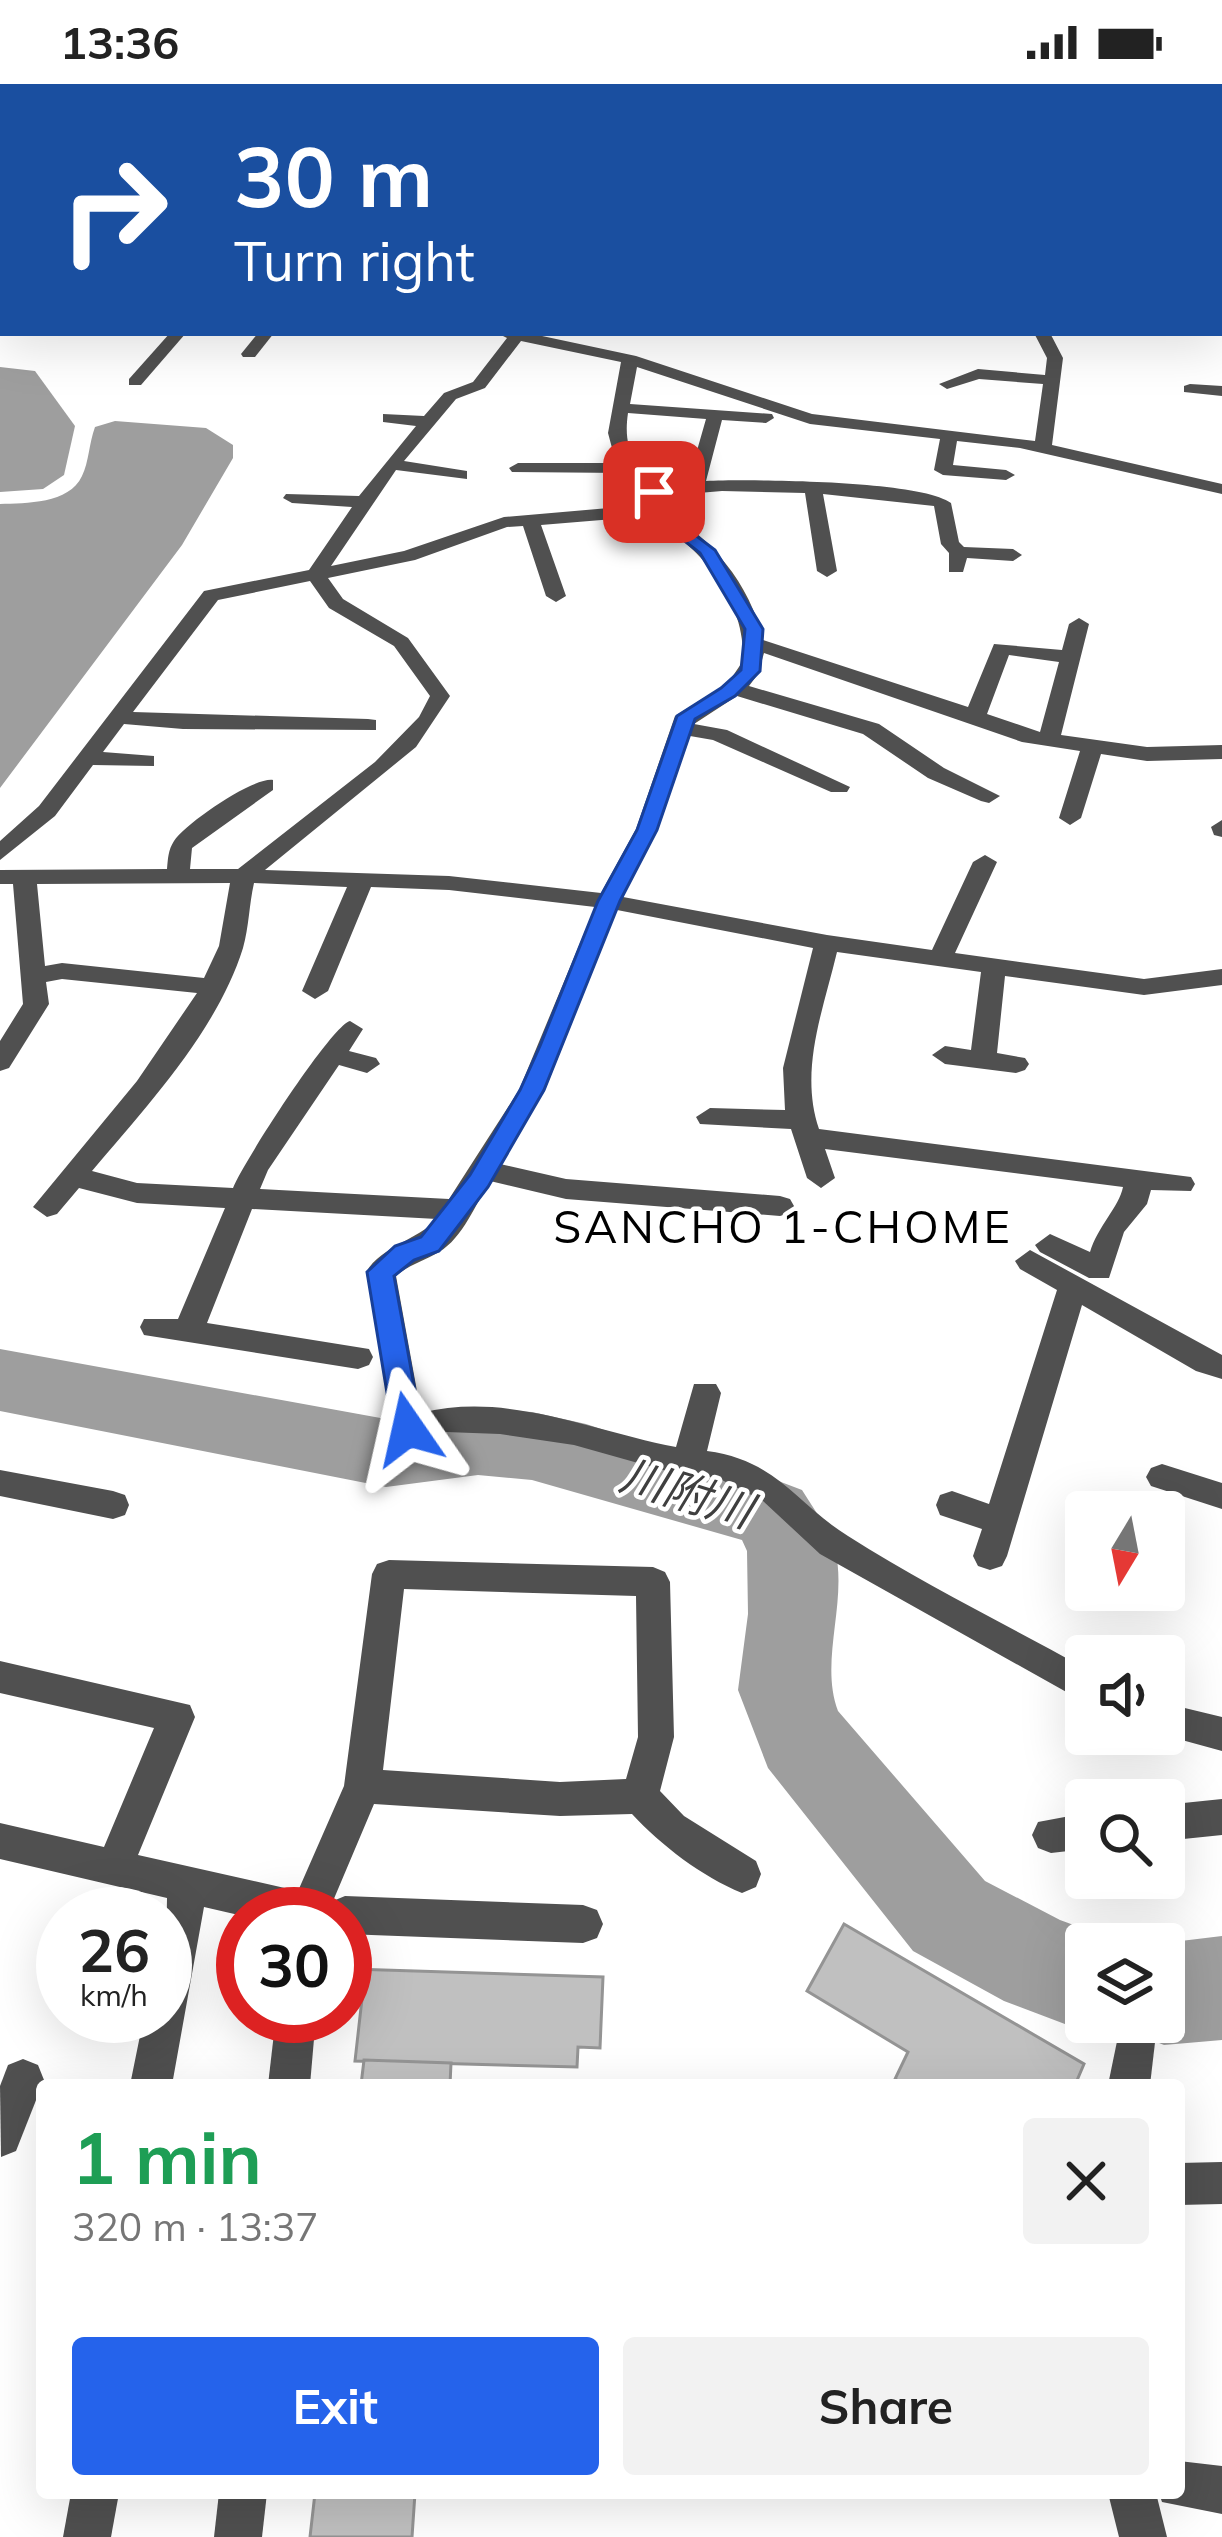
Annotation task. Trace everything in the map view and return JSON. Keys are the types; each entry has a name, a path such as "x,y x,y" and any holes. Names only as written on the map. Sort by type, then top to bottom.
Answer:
{"street":[{"path":"161,384 128,382 175,336"},
{"path":"249,354 264,336"},
{"path":"317,572 364,502 450,396 479,385 510,336"},
{"path":"1043,447 1054,353 1044,336"},
{"path":"554,337 620,348 810,419"},
{"path":"620,348 622,408 614,435 624,468 706,550 754,629 750,671 733,688 686,716 647,830 609,901 532,1090 485,1170 430,1244 405,1253 380,1272 408,1429 446,1419 500,1421 574,1432 688,1462 723,1466 775,1491 832,1544 1065,1675"},
{"path":"946,385 978,374 1050,380"},
{"path":"1190,389 1222,391"},
{"path":"622,408 810,419 1043,447 1222,489"},
{"path":"696,485 715,415"},
{"path":"389,418 430,422"},
{"path":"949,436 943,470 1006,475"},
{"path":"395,465 461,475"},
{"path":"518,469 624,468"},
{"path":"0,853 47,811 211,595 409,556 504,522 653,501 696,485 876,488 942,503 957,560 1013,555"},
{"path":"813,489 827,571"},
{"path":"292,498 364,502"},
{"path":"530,520 546,588"},
{"path":"47,1207 147,1084 212,987 240,919 244,876 414,736 440,696 394,635 327,598 317,572"},
{"path":"1049,740 1079,624"},
{"path":"755,644 1049,740 1163,754 1222,752"},
{"path":"975,718 1000,648 1071,658"},
{"path":"733,688 871,729 936,773 989,796"},
{"path":"119,717 183,723 368,725"},
{"path":"682,728 719,735 839,787"},
{"path":"1070,818 1092,746"},
{"path":"88,758 146,761"},
{"path":"178,876 181,847 190,836 265,785"},
{"path":"940,958 985,862"},
{"path":"0,1062 36,1004 12,876 244,876 449,883 609,901 827,943 1144,987 1222,977"},
{"path":"315,991 362,880"},
{"path":"821,1178 796,1101 796,1068 827,943"},
{"path":"983,1060 994,966"},
{"path":"34,976 62,971 212,987"},
{"path":"188,1332 255,1168 350,1029"},
{"path":"332,1055 367,1064"},
{"path":"945,1055 1016,1064"},
{"path":"710,1117 1181,1184"},
{"path":"485,1170 566,1189 780,1206"},
{"path":"72,1176 137,1193 458,1210"},
{"path":"1138,1178 1137,1197 1111,1229 1099,1270 1040,1253 1072,1286 1207,1363 1222,1367"},
{"path":"990,1556 1072,1286"},
{"path":"155,1327 318,1366 358,1357"},
{"path":"688,1462 704,1393"},
{"path":"1162,1477 1222,1496"},
{"path":"0,1483 89,1508"},
{"path":"952,1505 1001,1522"},
{"path":"328,1887 362,1786 389,1574 653,1582 656,1737 640,1796"},
{"path":"0,1677 177,1717 114,1868"},
{"path":"1185,1724 1222,1734"},
{"path":"362,1786 560,1799 640,1796 671,1829 742,1874"},
{"path":"1185,1821 1222,1817"},
{"path":"0,1840 216,1890"},
{"path":"372,1916 583,1924"},
{"path":"152,2079 159,2043"},
{"path":"290,2079 293,2043"},
{"path":"1130,2079 1135,2043"},
{"path":"1,2136 22,2080"},
{"path":"1185,2184 1222,2183"},
{"path":"1185,2487 1222,2490"},
{"path":"87,2537 94,2499"},
{"path":"238,2537 242,2499"},
{"path":"1134,2499 1143,2537"}],"shaded area":[{"path":"0,367 35,371 75,426 64,475 43,489 0,492"},
{"path":"115,421 206,428 233,445 233,458 182,545 0,788 0,504 46,500 67,492 82,476 95,427"}],"building":[{"path":"844,1924 1084,2064 1078,2079 895,2079 908,2052 807,1991"},
{"path":"372,1970 603,1977 600,2048 578,2047 577,2067 355,2061 357,2043 372,2043"},
{"path":"364,2060 451,2063 450,2079 362,2079"},
{"path":"314,2499 415,2499 412,2537 310,2537"}],"waterway":[{"name":"川附川","path":"0,1380 386,1453 478,1442 532,1446 586,1458 668,1486 728,1497 772,1515 791,1549 793,1614 784,1690 801,1737 949,1916 1065,1973"},
{"name":"川附川","path":"1185,1991 1222,1988"}],"district":[{"name":"SANCHO 1-CHOME","path":"783,1226"}],"route":[{"path":"408,1429 380,1272 405,1253 430,1244 479,1181 552,1046 609,901 647,830 686,716 728,692 750,671 755,652 754,629 706,550 687,531 653,510 654,492"}]}
